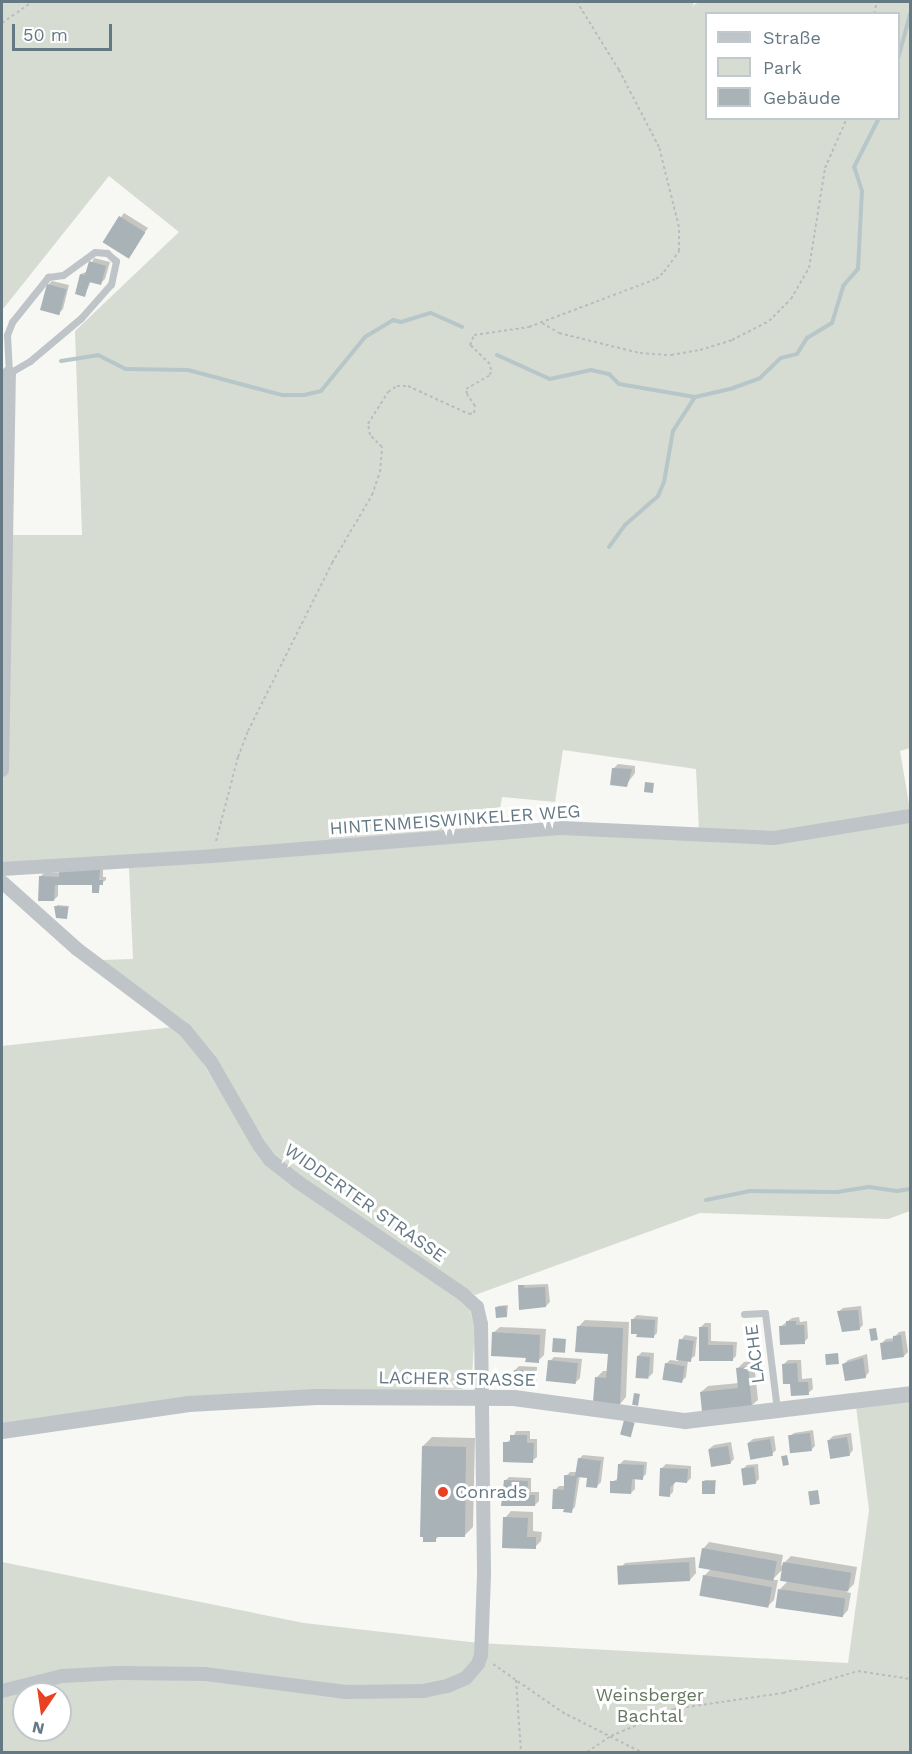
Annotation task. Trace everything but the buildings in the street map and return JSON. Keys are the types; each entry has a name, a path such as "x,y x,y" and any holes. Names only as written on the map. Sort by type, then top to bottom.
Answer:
{"street":[{"path":"2,770 9,373"},
{"name":"HINTENMEISWINKELER WEG","path":"2,869 213,856 568,828 774,838 910,816"},
{"name":"WIDDERTER STRASSE","path":"2,882 77,949 184,1030 211,1062 259,1145 276,1166 473,1303 479,1312 484,1575 482,1648 478,1664"},
{"name":"LACHER STRASSE","path":"2,1431 189,1404 316,1397 480,1396 547,1401 675,1421 777,1412 910,1394"},
{"path":"2,1691 63,1676 163,1672 231,1676 346,1692 423,1691 461,1681 478,1664"}],"lane":[{"path":"95,252 105,252 112,256 117,264 115,276 96,303 30,362 9,373 7,350 9,329 48,277 63,275 95,252"},
{"name":"LACHE","path":"744,1314 765,1313 777,1412"}],"path":[{"path":"2,23 32,2"},
{"path":"213,856 238,757 248,731 332,563 372,495 380,472 382,452 381,445 368,432 370,418 391,389 401,385 415,388 469,414 474,413 475,406 466,389 490,375 491,367 472,348 470,342 473,337 483,332 518,330 542,323 584,304 656,279 679,251 680,227 659,147 630,92 577,2"},
{"path":"542,323 559,333 640,353 671,356 732,340 769,321 791,299 809,268 825,168 846,120"},
{"path":"478,1664 497,1665 562,1712 641,1752"},
{"path":"587,1752 610,1736 674,1709 783,1693 858,1671 910,1679"},
{"path":"516,1680 521,1752"}],"green space":[{"path":"2,2 693,2 694,9 694,5 699,2 910,2 910,748 900,751 910,810 761,834 699,831 696,769 563,750 555,802 502,797 497,828 154,856 2,863 2,535 82,535 75,331 179,232 109,176 3,309 2,344"},
{"path":"910,820 910,1211 888,1219 700,1213 475,1295 288,1169 271,1151 211,1052 183,1020 102,960 133,959 129,868 557,833 764,843"},
{"path":"173,1027 194,1048 255,1150 270,1168 287,1182 451,1292 469,1308 475,1325 472,1378 462,1389 318,1393 2,1425 2,1046"},
{"name":"Weinsberger Bachtal","path":"910,1399 910,1752 2,1752 2,1562 304,1623 479,1643 848,1663 869,1510 856,1406"}],"waterway":[{"path":"900,52 910,14"},
{"path":"497,355 550,379 591,370 609,374 619,384 695,397 733,388 760,378 781,358 797,354 807,338 832,323 843,286 858,269 862,191 854,167 878,120"},
{"path":"61,361 98,355 126,369 188,370 282,395 304,395 321,391 365,337 393,320 401,322 431,313 462,327"},
{"path":"609,547 625,525 658,496 664,482 673,431 695,397"},
{"path":"706,1200 750,1191 837,1192 869,1187 897,1191 910,1189"}],"place":[{"name":"Conrads","path":"443,1492"}]}
